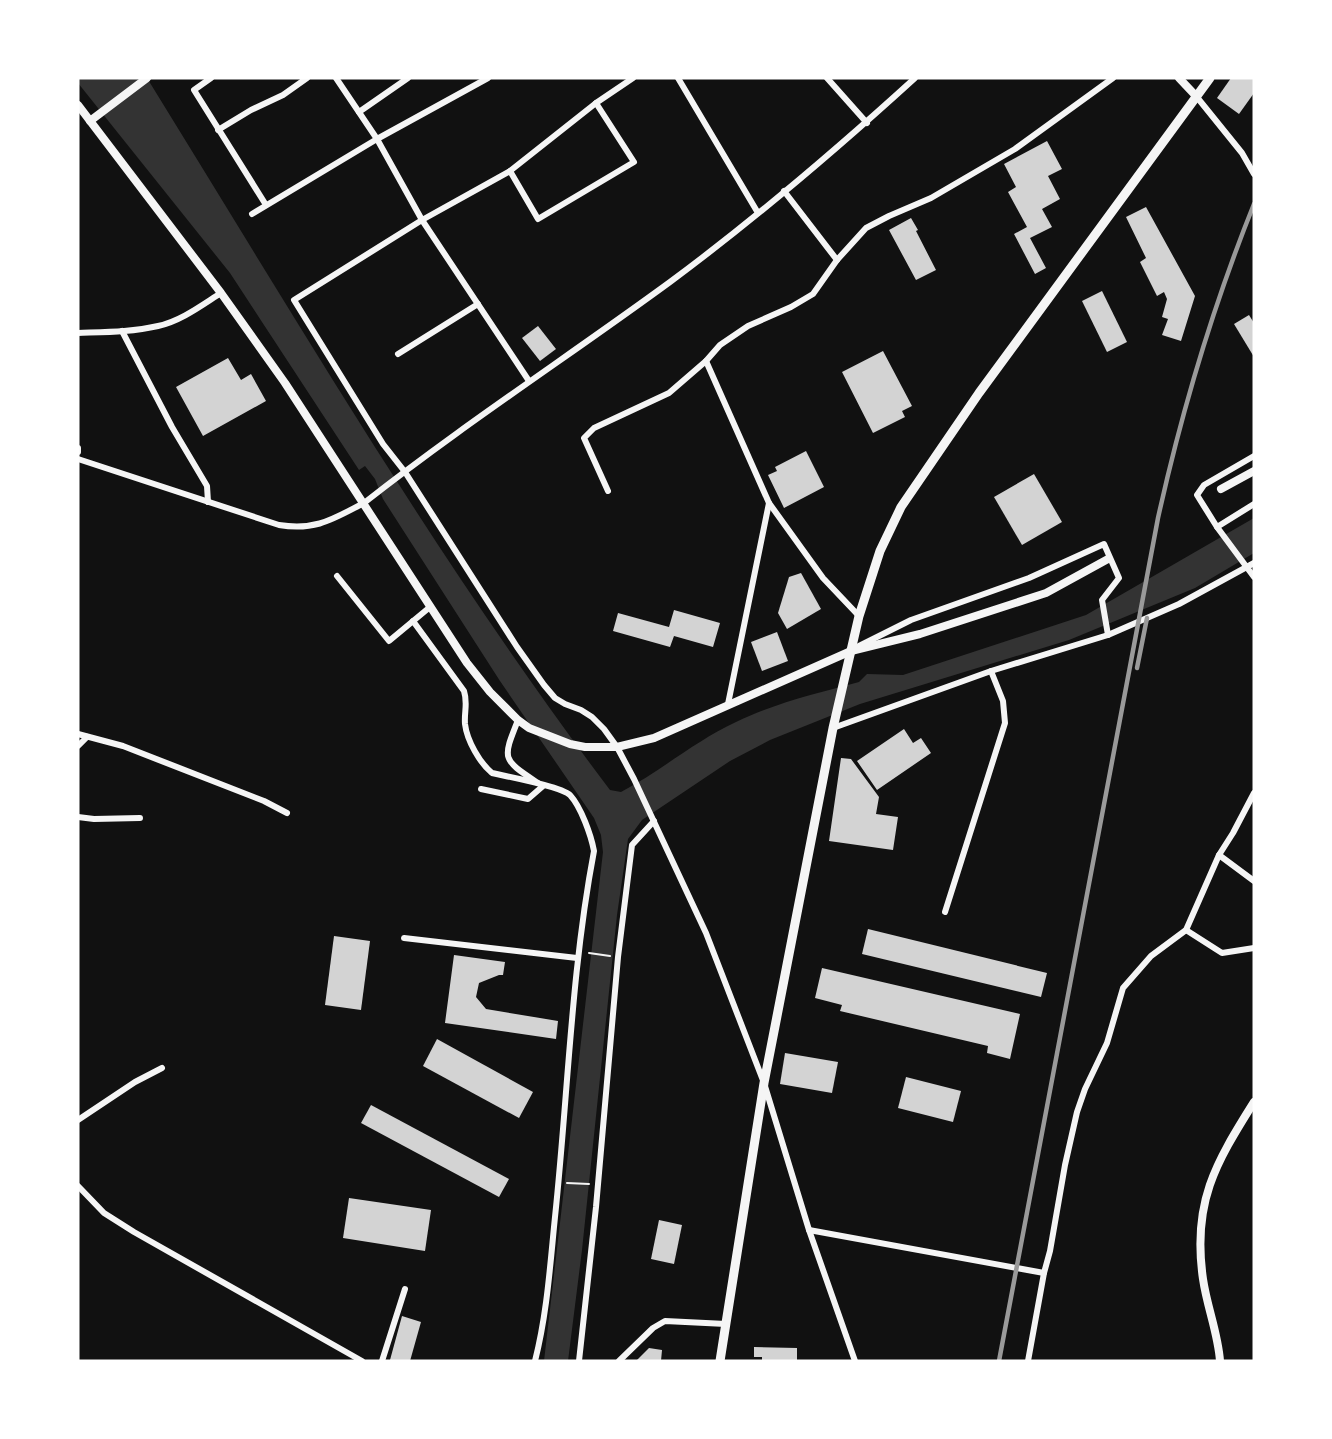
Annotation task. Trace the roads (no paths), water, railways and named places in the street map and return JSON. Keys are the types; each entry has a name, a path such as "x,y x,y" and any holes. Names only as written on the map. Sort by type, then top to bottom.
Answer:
{"main road":[{"path":"721,1361 764,1083 833,728 859,616 880,551 901,507 979,393 1210,78"}],"street":[{"path":"90,121 147,78"},
{"path":"211,78 194,90 266,205"},
{"path":"218,130 251,110 283,95 307,78"},
{"path":"336,78 377,139 422,220 529,381"},
{"path":"359,112 408,78"},
{"path":"252,214 377,139 488,78"},
{"path":"633,78 596,103 510,171 422,220 294,300 402,474 544,685 555,698 592,717 617,747 706,933 764,1083 809,1230 855,1361"},
{"path":"678,78 758,213"},
{"path":"827,78 867,123"},
{"path":"78,459 279,525 298,528 312,526 367,501 529,381 671,281 867,123 915,78"},
{"path":"608,491 584,438 594,428 669,393 706,361 720,345 748,326 792,307 813,294 837,260 866,228 931,198 1015,149 1113,78"},
{"path":"1179,78 1242,153 1254,174"},
{"path":"510,171 538,219 634,162 596,103"},
{"path":"78,105 221,293 285,383 367,501 466,663 490,692 529,728 551,738 585,747 617,747 654,738 851,651 911,620 1029,578 1104,544 1119,578 1102,600 1108,635"},
{"path":"784,191 837,260"},
{"path":"78,333 122,332 160,326 184,316 221,293"},
{"path":"398,354 478,304"},
{"path":"122,332 172,427 207,486 208,502"},
{"path":"706,361 769,503 823,578 859,616"},
{"path":"1254,456 1204,485 1197,495 1216,527 1254,577"},
{"path":"1221,489 1254,471"},
{"path":"728,704 769,503"},
{"path":"1216,527 1254,504"},
{"path":"851,651 920,634 1046,594 1108,559"},
{"path":"833,728 991,671 1108,635 1179,604 1254,563"},
{"path":"337,576 389,640 430,607"},
{"path":"413,621 464,692 467,702 465,725 478,758 492,773 560,789 570,795 584,819 594,851 577,958 549,1282 545,1316 535,1361"},
{"path":"945,912 1005,723 1003,701 991,671"},
{"path":"518,720 506,750 508,760 514,768 543,786"},
{"path":"78,734 123,746 264,801 287,813"},
{"path":"78,747 87,737"},
{"path":"481,789 528,799 543,786"},
{"path":"1028,1361 1077,1112 1085,1089 1107,1043 1123,988 1150,956 1186,930 1219,855 1254,793"},
{"path":"78,817 140,818"},
{"path":"579,1361 596,1208 618,957 632,845 654,821"},
{"path":"1219,855 1254,881"},
{"path":"1186,930 1222,953 1254,948"},
{"path":"404,938 577,958"},
{"path":"78,1120 135,1082 162,1068"},
{"path":"1220,1361 1203,1279 1201,1244 1203,1206 1215,1169 1229,1140 1254,1102"},
{"path":"78,1186 104,1213 134,1232 362,1361"},
{"path":"809,1230 1044,1273"},
{"path":"382,1361 405,1289"},
{"path":"619,1361 653,1328 665,1321 726,1324"}],"railway":[{"path":"999,1361 1158,518 1177,438 1200,359 1225,281 1254,204"},
{"path":"1137,668 1147,618"}]}
